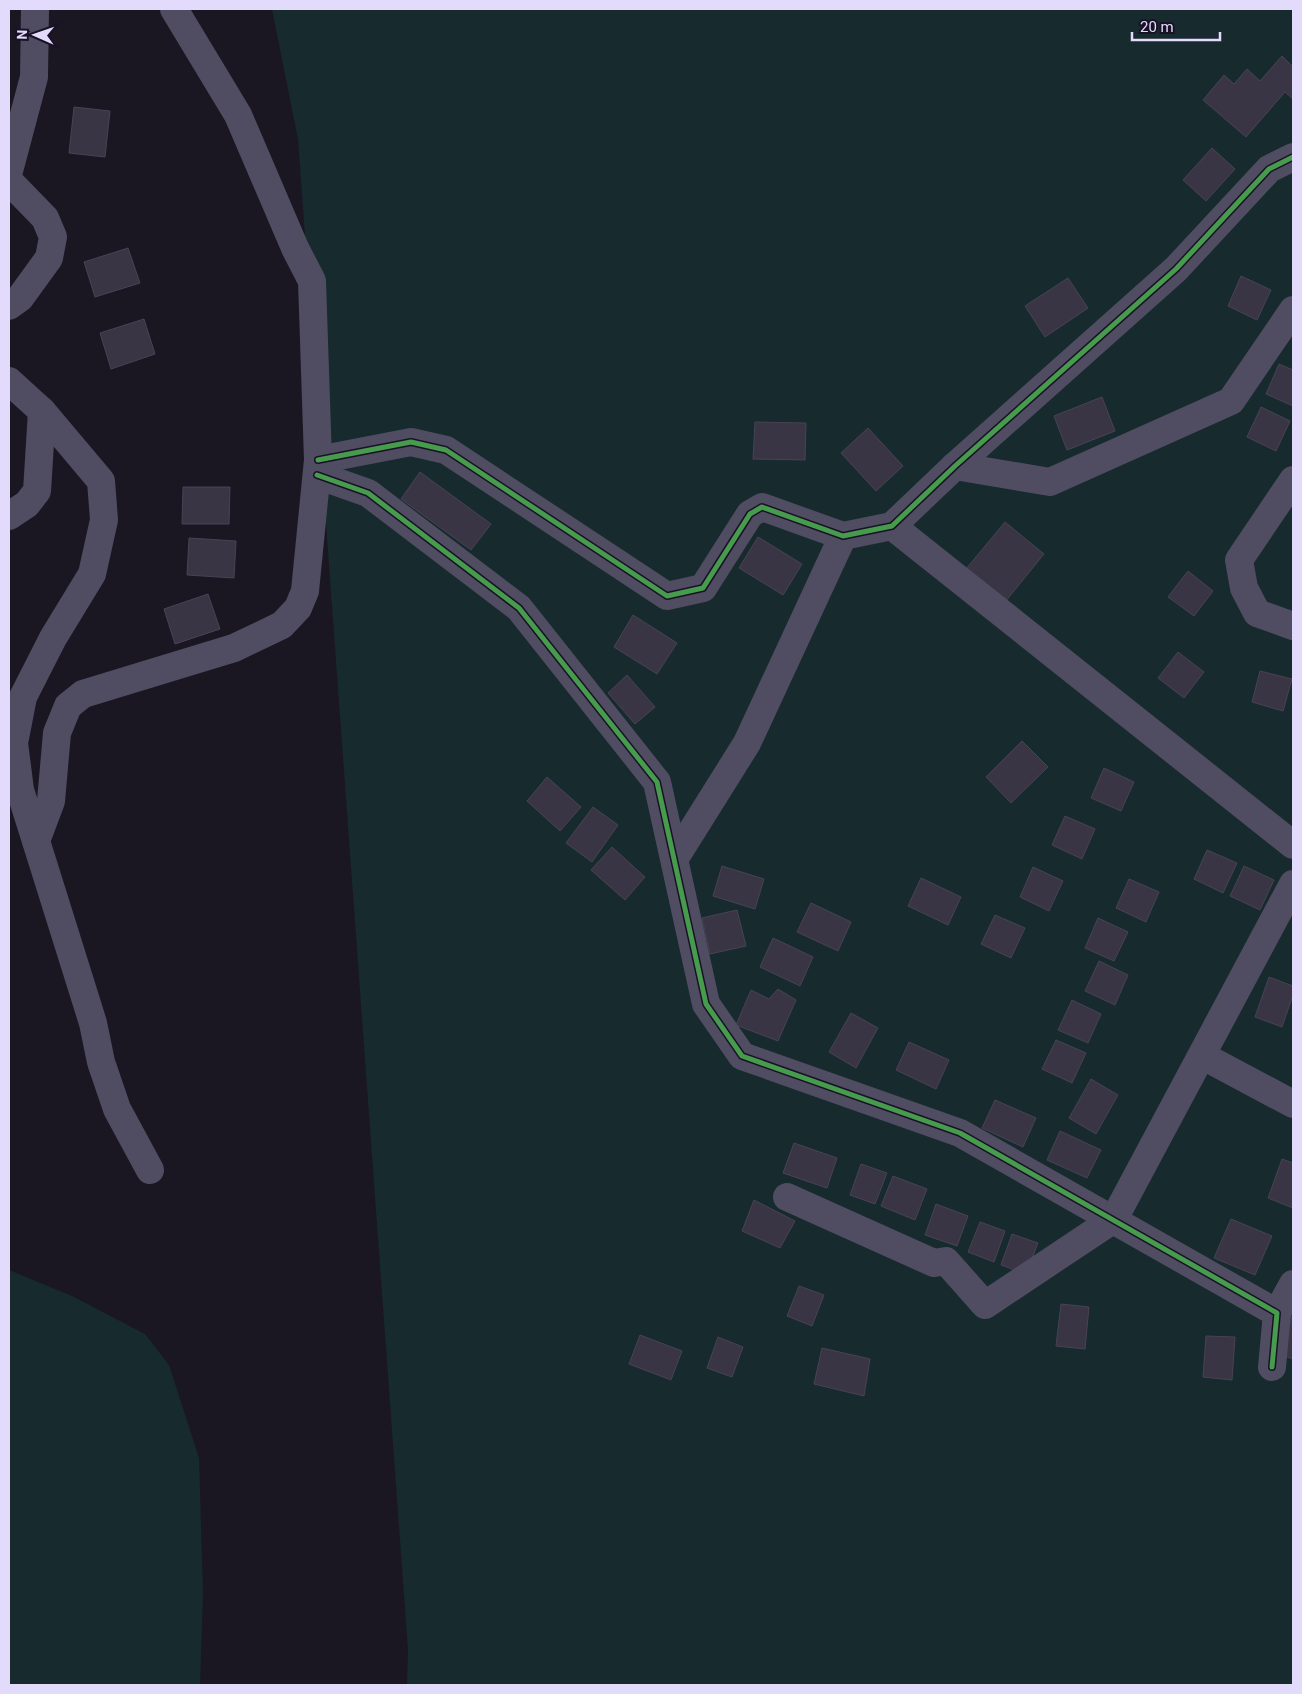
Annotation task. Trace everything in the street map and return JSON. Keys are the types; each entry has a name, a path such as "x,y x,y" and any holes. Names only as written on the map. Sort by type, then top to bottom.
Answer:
{"street":[{"path":"9,171 34,77 35,9"},
{"path":"36,841 51,801 57,733 68,706 83,694 234,648 282,625 298,608 305,591 317,468 312,281 295,248 238,115 174,9"},
{"path":"194,9 199,49"},
{"path":"317,468 411,442 446,450 667,596 703,588 750,514 762,507 843,536 892,526 956,466 1176,269 1269,169 1293,158"},
{"path":"9,181 45,218 53,237 49,258 20,298 9,306"},
{"path":"956,466 1050,482 1231,401 1293,310"},
{"path":"9,381 42,411 101,481 104,520 92,574 53,638 23,697 14,743 20,790 93,1023 101,1062 118,1109 150,1170"},
{"path":"9,516 27,504 37,491 42,411"},
{"path":"317,468 368,493 519,608 657,782 706,1004 742,1056 960,1133 1277,1313"},
{"path":"1293,480 1239,560 1244,588 1257,612 1293,626"},
{"path":"892,526 1293,845"},
{"path":"675,858 747,743 843,536"},
{"path":"787,1198 934,1263 946,1261 985,1305 1114,1219 1203,1056 1284,923 1293,884"},
{"path":"1203,1056 1293,1104"},
{"path":"1272,1367 1277,1313 1293,1284"}],"green space":[{"path":"272,9 1293,9 1293,1685 407,1685 408,1650 298,139"},
{"path":"9,1270 72,1296 145,1334 169,1365 199,1458 203,1594 200,1685 9,1685"}],"building":[{"path":"1282,56 1293,67 1293,99 1285,92 1246,137 1203,100 1224,75 1234,84 1247,69 1260,81"},
{"path":"74,107 110,111 105,157 69,153"},
{"path":"1212,148 1235,169 1206,201 1183,180"},
{"path":"128,248 140,283 95,297 84,262"},
{"path":"1241,276 1271,290 1257,320 1228,306"},
{"path":"1068,278 1088,308 1045,337 1025,306"},
{"path":"144,319 155,354 111,369 100,333"},
{"path":"1279,364 1293,370 1293,406 1266,394"},
{"path":"1102,397 1115,431 1067,450 1054,416"},
{"path":"1261,407 1290,421 1276,451 1247,437"},
{"path":"755,422 806,423 805,460 753,459"},
{"path":"868,428 903,466 876,491 841,453"},
{"path":"420,472 491,524 471,550 401,499"},
{"path":"183,487 230,487 229,524 182,524"},
{"path":"1005,522 1044,554 1005,602 966,569"},
{"path":"758,537 802,564 783,595 739,568"},
{"path":"189,538 236,541 234,578 187,575"},
{"path":"1188,571 1213,591 1194,616 1168,597"},
{"path":"208,594 220,629 175,644 164,609"},
{"path":"633,615 677,643 657,674 614,647"},
{"path":"1178,652 1204,672 1184,698 1158,678"},
{"path":"1260,671 1292,679 1283,711 1252,702"},
{"path":"627,675 655,707 635,724 608,693"},
{"path":"1022,741 1048,767 1011,803 986,777"},
{"path":"1104,768 1134,782 1121,811 1091,798"},
{"path":"547,777 581,807 560,831 527,801"},
{"path":"593,807 618,825 592,862 566,843"},
{"path":"1065,816 1095,829 1082,859 1052,845"},
{"path":"612,847 645,877 625,900 591,870"},
{"path":"1207,850 1237,863 1223,893 1194,879"},
{"path":"722,866 764,879 755,909 713,896"},
{"path":"1244,866 1274,880 1260,910 1230,896"},
{"path":"1033,867 1063,881 1049,911 1020,897"},
{"path":"921,878 961,897 948,925 908,906"},
{"path":"1129,879 1159,892 1146,922 1116,908"},
{"path":"811,903 851,922 838,951 797,932"},
{"path":"737,910 746,946 710,954 702,918"},
{"path":"995,915 1025,928 1011,958 981,944"},
{"path":"1098,918 1128,932 1114,961 1085,948"},
{"path":"773,938 813,957 800,986 760,967"},
{"path":"1099,961 1128,975 1115,1005 1085,991"},
{"path":"1269,977 1293,986 1293,995 1282,1027 1255,1017"},
{"path":"778,989 796,1000 778,1041 736,1025 751,990 769,999"},
{"path":"1072,1000 1101,1014 1088,1043 1058,1030"},
{"path":"851,1013 878,1028 856,1068 829,1052"},
{"path":"1056,1040 1086,1053 1072,1083 1042,1069"},
{"path":"909,1042 949,1060 936,1089 896,1070"},
{"path":"1091,1079 1118,1095 1096,1134 1069,1118"},
{"path":"995,1100 1036,1118 1023,1147 982,1128"},
{"path":"1060,1131 1101,1150 1087,1178 1047,1160"},
{"path":"794,1143 837,1158 827,1188 783,1173"},
{"path":"1282,1159 1293,1163 1293,1208 1268,1198"},
{"path":"861,1164 887,1173 875,1204 850,1195"},
{"path":"893,1176 927,1189 915,1220 881,1206"},
{"path":"754,1200 795,1221 780,1248 742,1231"},
{"path":"936,1204 968,1216 957,1246 925,1235"},
{"path":"1231,1219 1272,1236 1255,1275 1214,1258"},
{"path":"980,1222 1005,1231 994,1262 968,1252"},
{"path":"1012,1234 1038,1243 1026,1274 1001,1265"},
{"path":"799,1286 824,1295 812,1326 787,1316"},
{"path":"1061,1304 1089,1307 1085,1349 1056,1346"},
{"path":"1293,1314 1293,1359 1279,1354"},
{"path":"640,1335 682,1351 671,1380 629,1364"},
{"path":"1206,1336 1235,1337 1232,1380 1203,1377"},
{"path":"718,1337 743,1347 732,1377 707,1368"},
{"path":"822,1348 870,1359 864,1396 814,1384"}],"cycle path":[{"path":"318,460 411,442 446,450 667,596 703,588 750,514 762,507 843,536 892,526 955,466 1176,269 1269,169 1293,157"},
{"path":"317,475 368,493 519,608 657,782 706,1004 742,1056 960,1133 1277,1313 1272,1367"}]}
